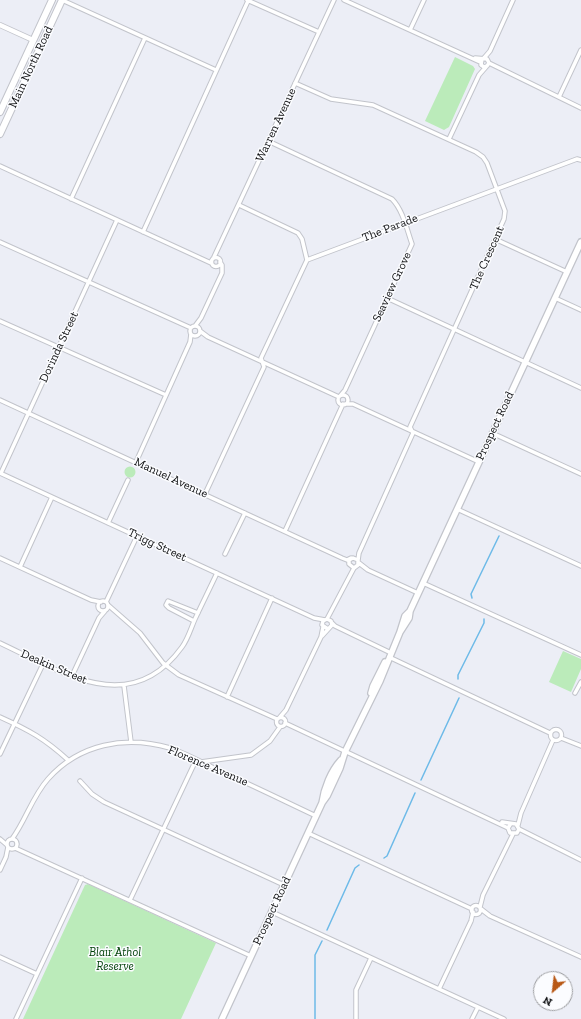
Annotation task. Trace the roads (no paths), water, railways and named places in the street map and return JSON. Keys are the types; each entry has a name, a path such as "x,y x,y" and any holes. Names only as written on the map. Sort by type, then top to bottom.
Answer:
{"highway":[{"name":"Main North Road","path":"0,112 52,0"},
{"name":"Main North Road","path":"0,134 62,0"},
{"path":"33,40 42,44"}],"main road":[{"name":"Prospect Road","path":"222,1019 322,803 327,796 340,768 342,759 370,697 380,680 400,632 409,618 410,611 418,592 581,242"}],"street":[{"path":"62,0 216,70"},
{"path":"143,232 248,0 319,32"},
{"name":"Warren Avenue","path":"211,263 334,0"},
{"path":"344,0 498,68 581,108"},
{"path":"410,30 424,0"},
{"path":"449,139 479,75 482,61 490,51 514,0"},
{"path":"0,24 33,40"},
{"path":"71,199 145,38"},
{"path":"559,97 581,50"},
{"path":"479,75 488,64 490,51"},
{"path":"482,61 488,64"},
{"name":"The Crescent","path":"295,83 331,99 374,105 483,156 505,211 504,219 496,239 410,427 414,433"},
{"name":"Seaview Grove","path":"268,141 392,199 396,202 412,244 345,390 339,399"},
{"name":"The Parade","path":"307,260 577,159 581,160"},
{"path":"0,166 211,263 217,266 221,275"},
{"path":"205,494 264,367 261,358 307,260 302,239 298,234 239,205"},
{"name":"Dorinda Street","path":"0,473 117,220"},
{"path":"496,239 567,272"},
{"path":"0,242 331,394 344,404 353,404"},
{"path":"136,462 221,275 223,269 218,249"},
{"path":"203,260 213,258 220,260"},
{"path":"217,266 220,260"},
{"path":"387,298 581,388"},
{"path":"555,298 581,310"},
{"path":"0,320 58,348 166,395"},
{"path":"345,390 347,398 353,404 478,462"},
{"path":"339,399 347,398"},
{"path":"285,531 338,413 347,398"},
{"path":"338,413 339,399"},
{"name":"Manuel Avenue","path":"0,400 342,558 347,560 355,560"},
{"path":"201,762 251,755 270,741 275,734 321,637 329,629 328,621 331,613 349,577 355,560 414,433"},
{"path":"492,434 581,474"},
{"name":"Trigg Street","path":"0,473 314,618 328,621 340,629 390,655 550,733"},
{"path":"108,523 128,480"},
{"path":"20,567 52,497"},
{"path":"457,509 581,566"},
{"path":"225,554 245,513"},
{"path":"72,676 137,536"},
{"path":"0,558 105,605 116,612 140,633 166,666 179,675 497,821 514,827 581,860"},
{"name":"Manuel Avenue","path":"342,558 352,567"},
{"path":"352,567 355,560"},
{"path":"355,560 368,570"},
{"path":"352,567 368,570 418,592"},
{"name":"Deakin Street","path":"0,643 44,664 91,683 124,686 146,679 166,666 183,646 218,573"},
{"path":"423,583 581,655"},
{"path":"227,697 272,598"},
{"path":"91,600 99,608 99,618"},
{"path":"194,621 166,605 168,601 198,613"},
{"path":"99,608 105,605"},
{"path":"99,608 105,605"},
{"name":"Trigg Street","path":"314,618 329,629 340,629"},
{"path":"321,637 322,625 328,621"},
{"path":"0,754 44,664"},
{"path":"575,693 581,682"},
{"path":"124,686 131,742"},
{"path":"0,716 35,733 50,743 68,760"},
{"path":"553,740 550,737 550,733 553,730 558,730 561,733 561,738"},
{"path":"553,740 558,740 561,738 581,746"},
{"path":"439,989 521,813 553,740"},
{"name":"Florence Avenue","path":"0,870 32,801 47,780 68,760 104,745 145,742 171,749 316,816"},
{"path":"130,900 196,760"},
{"path":"80,782 92,794 104,802 284,885"},
{"path":"511,834 514,827"},
{"path":"308,833 581,957"},
{"path":"0,838 24,851 251,956"},
{"path":"16,1019 82,878"},
{"path":"272,912 504,1019"},
{"path":"0,957 37,974"},
{"path":"356,1019 356,990 371,958"},
{"path":"472,1019 478,1007"}],"waterway":[{"path":"472,598 471,594 499,536"},
{"path":"458,679 458,675 484,623 484,619"},
{"path":"421,780 459,698"},
{"path":"384,858 387,856 415,793"},
{"path":"327,930 355,868 359,865"},
{"path":"315,1019 315,955 322,941"}],"park label":[{"name":"Blair Athol Reserve","path":"115,960"}]}
